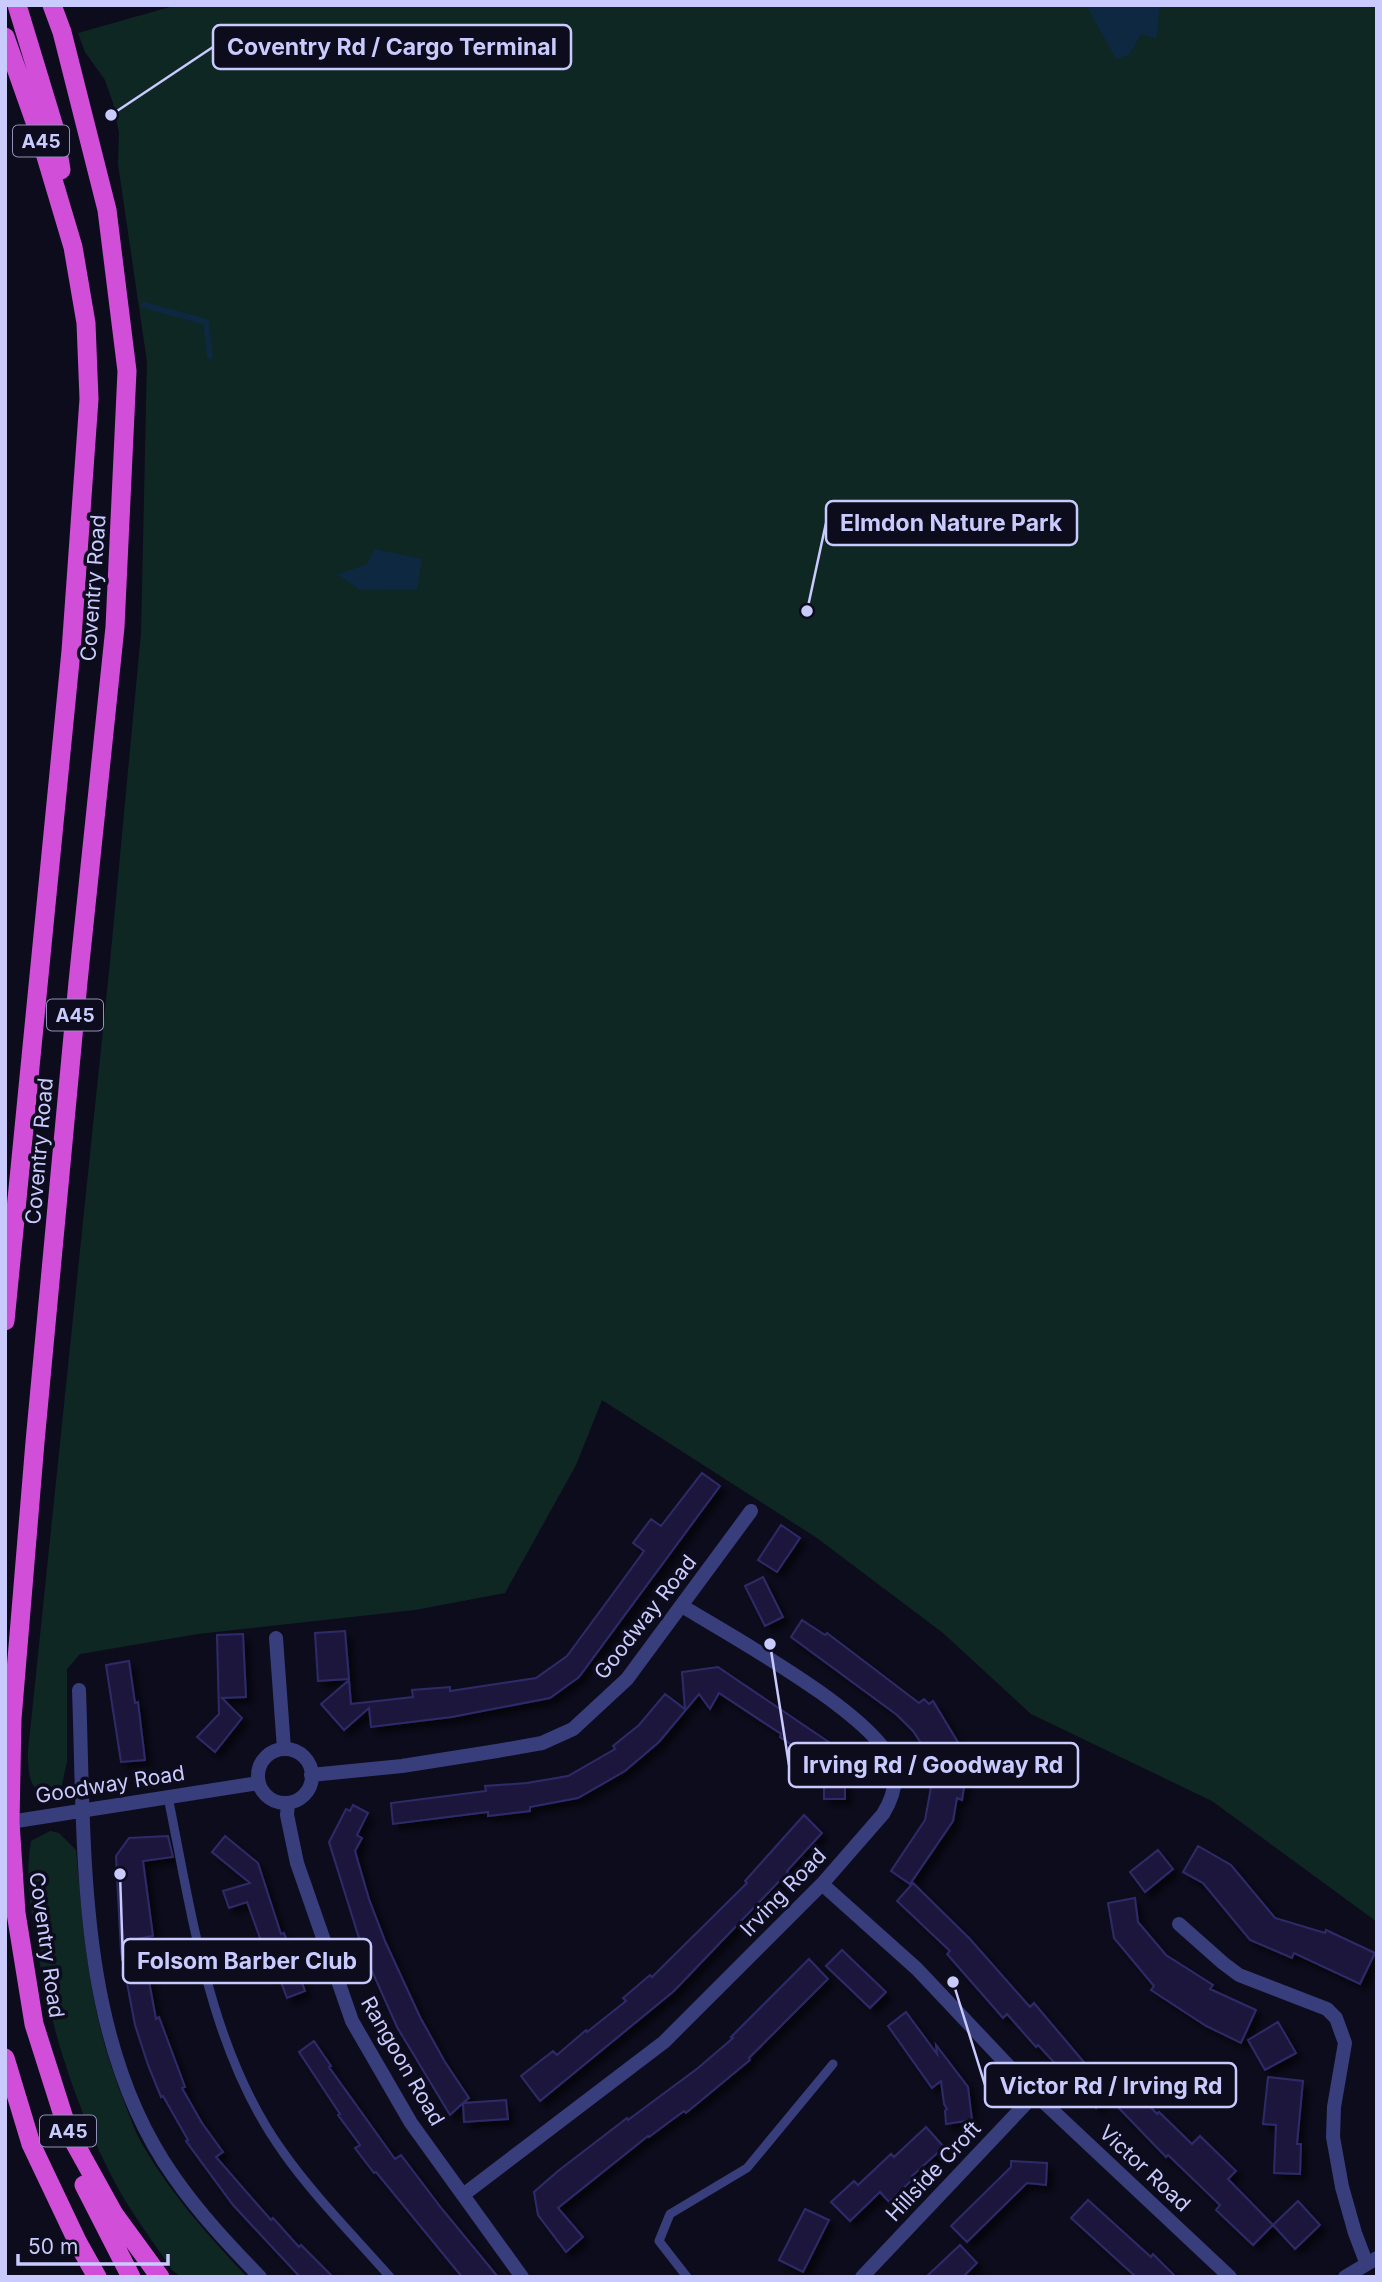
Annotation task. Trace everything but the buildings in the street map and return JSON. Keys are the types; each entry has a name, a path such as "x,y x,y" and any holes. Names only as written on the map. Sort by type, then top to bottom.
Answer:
{"highway":[{"path":"17,5 54,127 74,247"},
{"name":"Coventry Road","path":"52,5 62,32 107,210 127,372 115,627 78,982 35,1442 12,1719 10,1822 16,1913 34,2024 68,2131 114,2214 160,2277"},
{"name":"Coventry Road","path":"5,37 39,133 74,247 86,323 89,398 70,664 5,1321"},
{"name":"A45","path":"5,2058 31,2144 97,2277"},
{"path":"68,2131 83,2184 131,2277"}],"street":[{"name":"Goodway Road","path":"312,1775 402,1766 497,1751 542,1743 573,1729 627,1679 751,1511"},
{"name":"Irving Road","path":"463,2194 664,2042 822,1884 887,1808 894,1785 894,1768 864,1725 803,1680 682,1606"},
{"path":"276,1638 284,1749"},
{"path":"79,1690 92,1933 98,1981 122,2078 150,2137 173,2176 215,2230 260,2277"},
{"path":"284,1749 305,1759 312,1775 305,1794 288,1803 269,1798 258,1783 258,1771 263,1760 272,1752 284,1749"},
{"name":"Goodway Road","path":"10,1822 258,1783"},
{"name":"Rangoon Road","path":"288,1803 287,1815 297,1863 352,2021 411,2123 522,2277"},
{"name":"Victor Road","path":"822,1884 917,1969 1035,2094 1230,2277"},
{"path":"1179,1924 1240,1975 1327,2009 1336,2018 1345,2042 1334,2107 1333,2137 1345,2199 1371,2260 1345,2277"},
{"name":"Hillside Croft","path":"862,2277 1035,2094"}],"lane":[{"path":"168,1797 211,1998 244,2085 282,2151 390,2277"},
{"path":"687,2277 659,2241 670,2214 747,2168 833,2064"}],"green space":[{"path":"177,5 1377,5 1377,1922 1212,1801 1031,1714 943,1633 817,1538 602,1400 576,1465 505,1593 415,1610 198,1634 80,1654 67,1669 67,1761 61,1790 42,1793 32,1784 28,1751 110,962 141,633 147,362 118,164 119,133 113,103 105,80 85,52 78,33"},
{"path":"50,1831 59,1833 76,1850 86,1948 96,2010 113,2072 135,2129 177,2197 247,2277 181,2277 172,2270 119,2190 91,2132 58,2041 33,1921 29,1881 31,1841"}],"water":[{"path":"1086,5 1160,5 1156,38 1141,34 1129,55 1116,59"},
{"path":"375,549 422,559 417,589 360,590 337,574 366,565"}],"waterway":[{"path":"144,305 206,322 210,356"}],"place":[{"name":"Coventry Rd / Cargo Terminal","path":"111,115"},
{"name":"Elmdon Nature Park","path":"807,611"},
{"name":"Irving Rd / Goodway Rd","path":"770,1644"},
{"name":"Folsom Barber Club","path":"120,1874"},
{"name":"Victor Rd / Irving Rd","path":"953,1982"}]}
